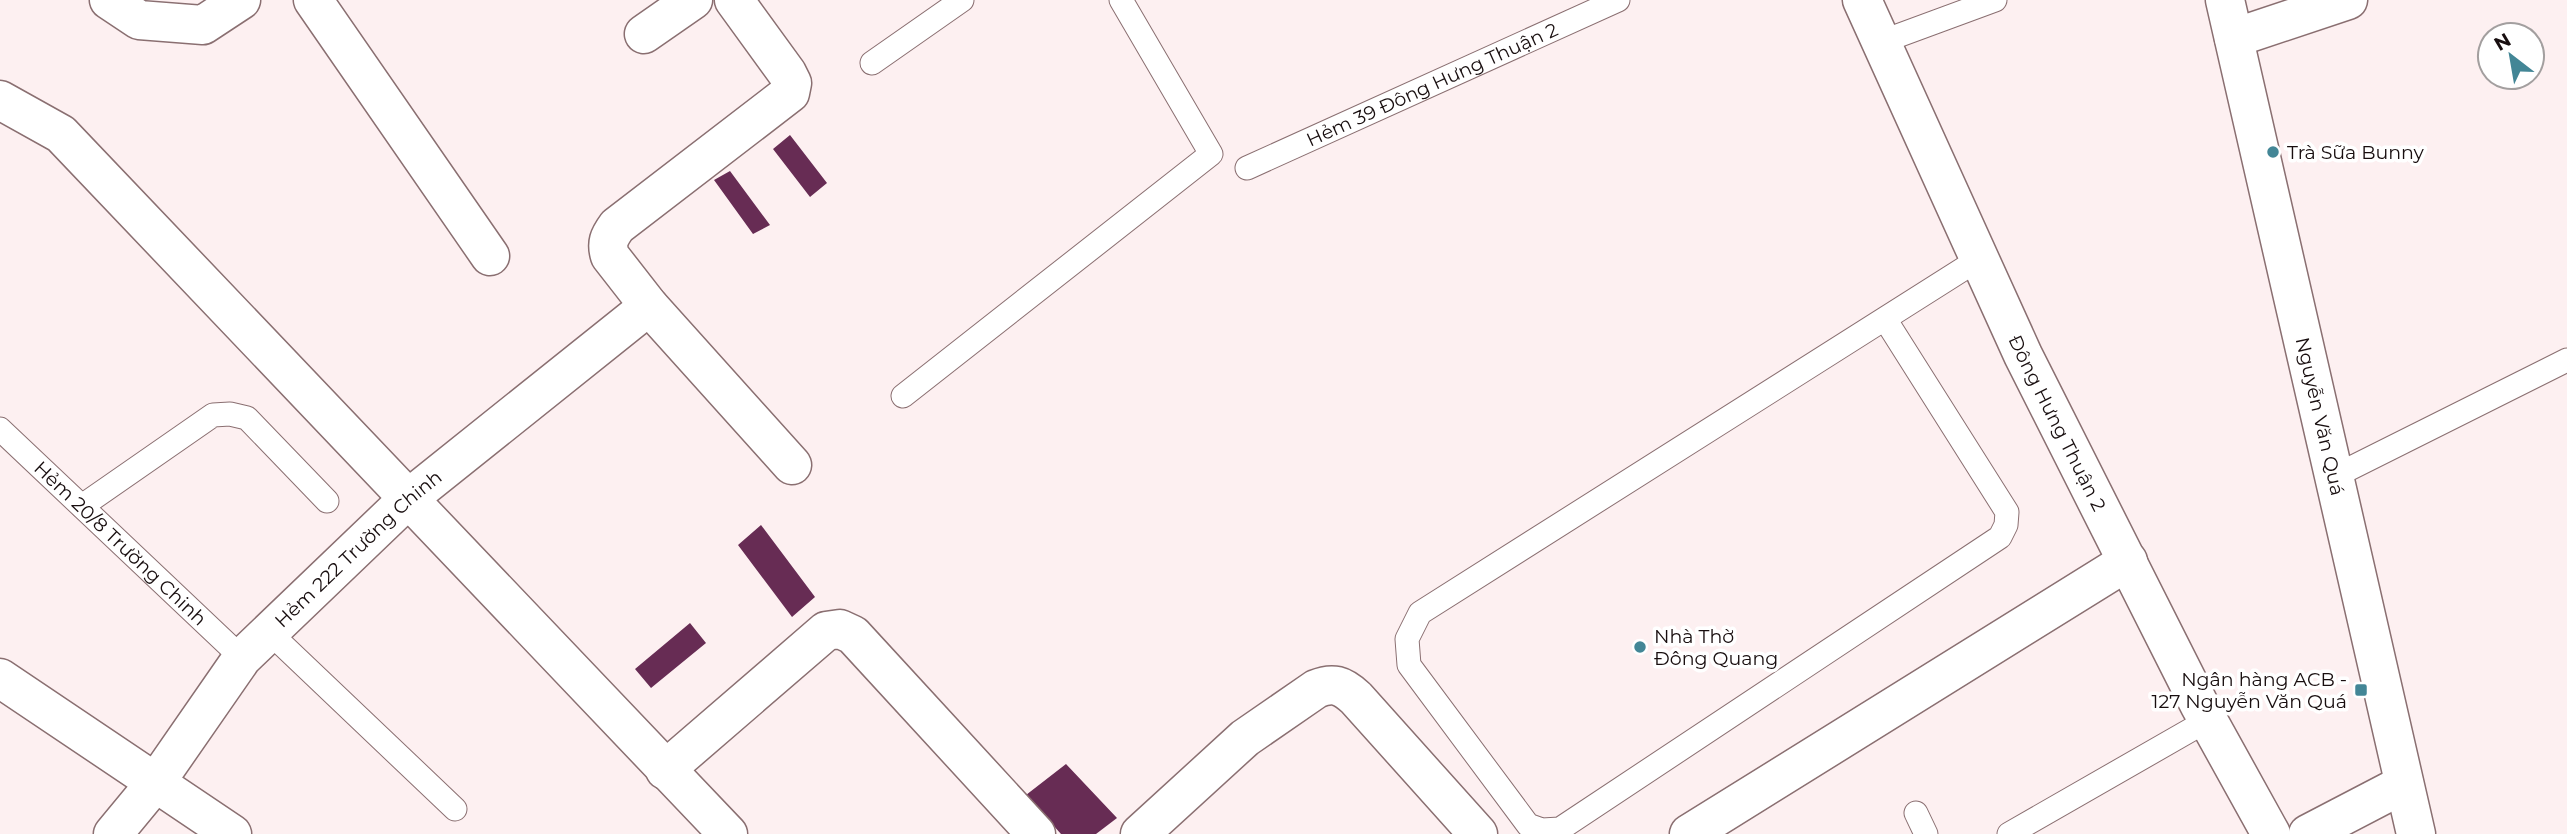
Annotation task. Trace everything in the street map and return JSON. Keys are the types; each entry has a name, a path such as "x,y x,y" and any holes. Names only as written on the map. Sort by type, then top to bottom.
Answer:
{"street":[{"path":"109,0 139,20 203,25 241,0"},
{"path":"313,0 490,256"},
{"path":"644,34 693,0"},
{"path":"734,0 787,73 792,83 790,93 617,226 609,237 607,247 610,256 649,306 792,465"},
{"name":"Đông Hưng Thuận 2","path":"1862,0 2023,355 2208,720 2271,834"},
{"name":"Nguyễn Văn Quá","path":"2225,0 2416,834"},
{"path":"2234,38 2348,0"},
{"path":"0,100 61,134 728,834"},
{"name":"Hẻm 222 Trường Chinh","path":"113,834 156,782 256,645 410,498 649,306"},
{"path":"1689,834 2128,561"},
{"path":"665,770 826,631 840,629 853,635 1036,834"},
{"path":"0,678 232,834"},
{"path":"1140,834 1245,738 1316,689 1328,684 1344,687 1356,698 1478,834"},
{"path":"2308,834 2404,785"}],"lane":[{"path":"872,63 962,0"},
{"name":"Hẻm 39 Đông Hưng Thuận 2","path":"1247,168 1618,0"},
{"path":"1881,42 1994,0"},
{"path":"903,396 1211,155 1128,2"},
{"path":"1885,319 2007,512 2007,526 2000,537 1560,829 1542,830 1528,825 1409,665 1407,639 1420,612 1979,259"},
{"path":"2333,477 2567,360"},
{"path":"82,506 214,415 230,414 247,418 327,500"},
{"name":"Hẻm 20/8 Trường Chinh","path":"0,429 82,506 455,809"},
{"path":"2009,834 2208,720"},
{"path":"1916,813 1926,834"}],"building":[{"path":"790,135 827,183 810,197 773,149"},
{"path":"730,171 770,225 753,234 714,180"},
{"path":"761,525 815,597 792,617 738,545"},
{"path":"690,623 706,643 651,688 635,669"},
{"path":"1066,764 1117,818 1096,834 1061,834 1026,795"}],"place":[{"name":"Trà Sữa Bunny","path":"2273,152"},
{"name":"Nhà Thờ Đông Quang","path":"1640,647"},
{"name":"Ngân hàng ACB - 127 Nguyễn Văn Quá","path":"2361,690"}]}
